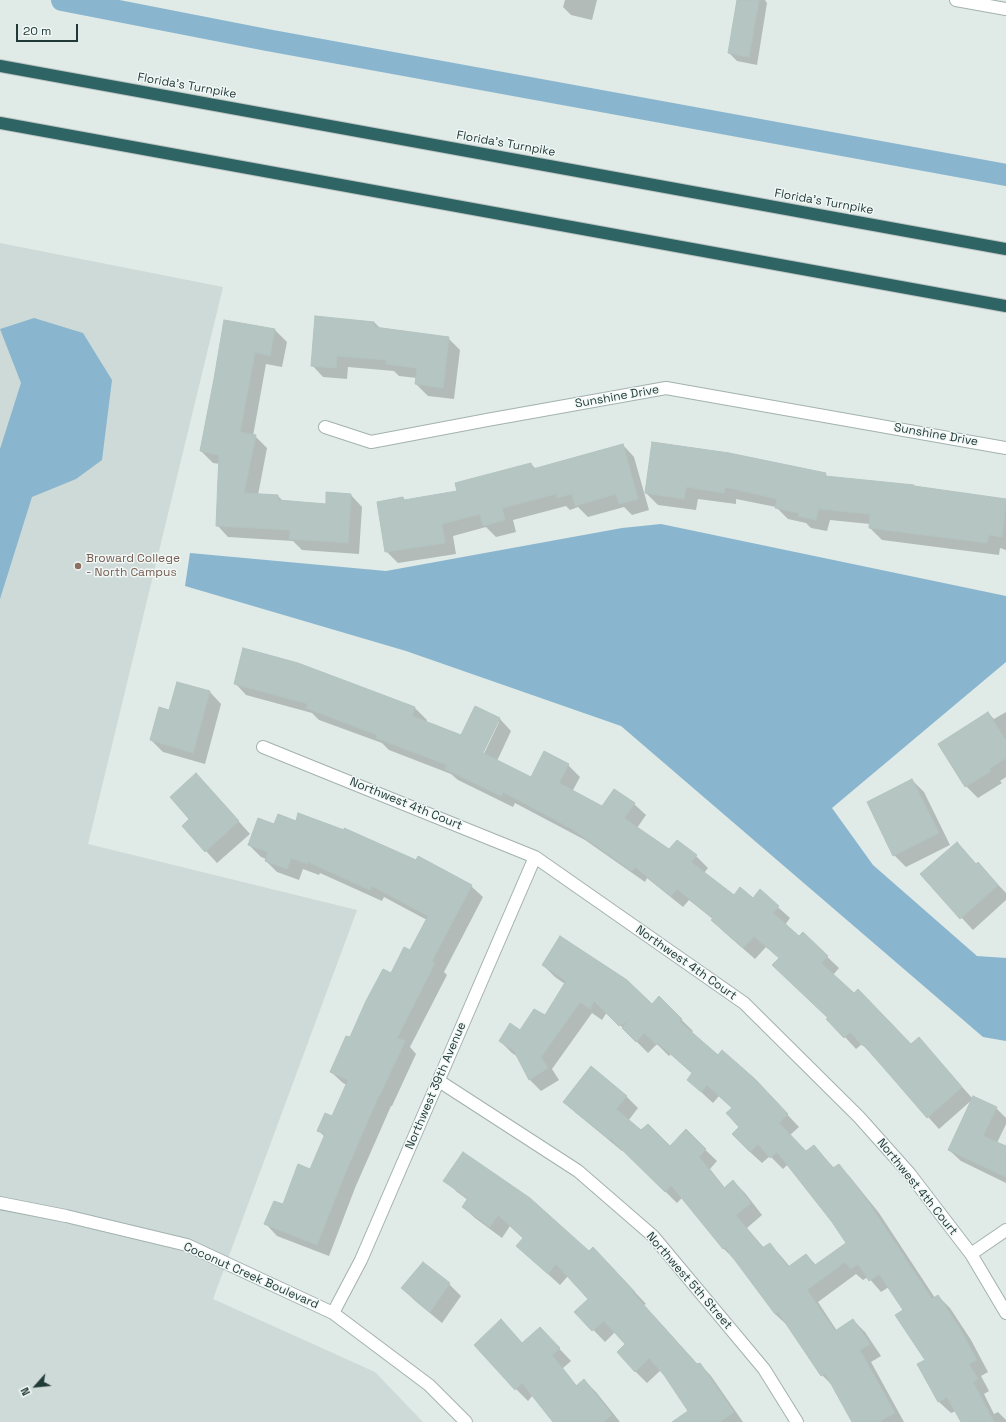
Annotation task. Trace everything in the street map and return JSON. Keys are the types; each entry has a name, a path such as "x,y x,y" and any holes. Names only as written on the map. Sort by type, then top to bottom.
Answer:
{"highway":[{"name":"Florida's Turnpike","path":"0,66 1006,250"},
{"path":"0,123 1006,306"}],"street":[{"path":"956,0 1006,9"},
{"name":"Sunshine Drive","path":"325,427 371,442 666,388 1006,448"},
{"name":"Northwest 4th Court","path":"263,747 535,857 744,1003 859,1117 909,1173 971,1254 1006,1313"},
{"name":"Northwest 39th Avenue","path":"334,1313 361,1260 535,857"},
{"name":"Northwest 5th Street","path":"439,1081 578,1171 653,1236 764,1369 797,1422"},
{"name":"Coconut Creek Boulevard","path":"0,1203 73,1218 187,1245 334,1313 430,1384 466,1422"},
{"path":"971,1254 1006,1230"}],"shaded area":[{"name":"Broward College - North Campus","path":"0,243 223,287 88,844 357,910 213,1299 375,1372 423,1422 0,1422"}],"water":[{"path":"34,318 83,333 112,380 102,460 76,479 32,497 0,599 0,449 21,383 0,329"},
{"path":"661,524 1006,596 1006,662 832,808 873,865 977,956 1006,958 1006,1041 983,1037 621,726 406,651 185,586 190,553 386,571 622,528"}],"building":[{"path":"737,0 759,0 749,57 728,53"},
{"path":"315,316 374,322 374,327 449,337 443,388 415,384 417,368 386,364 386,360 337,356 336,368 311,366"},
{"path":"224,320 275,329 270,356 255,352 240,432 256,435 244,493 278,495 278,500 326,504 326,492 351,494 348,543 289,539 290,530 216,526 219,455 200,451"},
{"path":"652,442 729,453 826,473 825,476 914,485 1006,499 1002,537 989,535 987,543 869,528 870,514 818,509 816,520 798,516 799,513 775,508 777,499 725,487 724,493 686,487 684,499 645,493"},
{"path":"623,444 638,499 619,504 616,494 575,506 572,494 557,498 556,494 502,508 505,520 483,526 480,514 442,524 445,543 385,552 377,502 403,497 404,500 457,491 455,483 531,463 533,469"},
{"path":"243,648 298,663 415,707 412,716 461,735 475,706 500,718 483,753 531,777 544,751 569,764 559,783 602,806 614,789 635,803 624,818 669,849 677,840 697,855 691,862 734,895 740,887 753,898 760,889 779,906 773,913 799,936 803,932 828,956 821,963 854,993 858,989 911,1044 919,1037 962,1087 927,1118 864,1045 863,1046 850,1032 844,1038 826,1019 828,1018 772,965 779,958 754,936 743,948 711,920 713,918 677,889 671,896 635,867 632,871 572,829 503,792 501,796 445,769 447,765 376,738 377,735 306,708 308,704 234,684"},
{"path":"177,682 210,691 193,753 150,740 159,707 169,710"},
{"path":"988,712 1006,741 1006,758 989,769 991,771 965,787 938,744"},
{"path":"196,773 239,821 205,852 182,826 189,819 170,797"},
{"path":"912,779 939,833 893,856 867,802"},
{"path":"298,813 344,830 344,828 416,860 418,856 472,885 432,961 435,963 397,1038 405,1041 379,1095 344,1176 317,1245 264,1224 274,1201 283,1204 298,1164 310,1169 325,1134 317,1131 325,1113 332,1116 348,1080 330,1072 346,1036 350,1037 366,1001 383,969 391,973 404,947 410,950 428,916 372,886 370,890 308,862 307,864 291,858 287,869 265,861 268,852 248,845 258,818 274,824 278,814 296,821"},
{"path":"957,842 976,864 978,862 998,885 960,919 920,874"},
{"path":"560,936 627,980 652,1004 659,996 682,1019 679,1021 718,1055 722,1050 755,1079 788,1114 779,1123 806,1151 814,1145 833,1168 839,1164 867,1200 932,1299 938,1295 959,1327 977,1360 969,1364 978,1379 973,1382 994,1422 961,1422 947,1397 938,1402 917,1364 925,1360 895,1315 903,1310 879,1274 869,1281 858,1264 851,1269 845,1262 807,1290 835,1331 853,1319 870,1344 860,1350 895,1413 879,1422 852,1422 825,1373 821,1376 778,1312 775,1314 725,1247 723,1249 671,1185 665,1192 611,1139 610,1140 563,1102 591,1066 627,1096 616,1109 641,1130 648,1124 670,1146 686,1129 706,1149 699,1157 724,1188 733,1180 751,1203 736,1215 762,1248 770,1243 788,1267 806,1254 815,1265 846,1243 832,1222 777,1152 770,1158 758,1144 750,1152 732,1134 739,1127 726,1113 732,1108 707,1085 701,1092 687,1080 692,1073 658,1043 657,1045 644,1033 636,1042 622,1028 629,1020 619,1026 594,1001 590,1009 580,1002 541,1057 548,1068 529,1080 514,1051 499,1041 510,1023 520,1030 534,1009 545,1015 566,981 542,965"},
{"path":"973,1096 997,1107 983,1136 1006,1146 1006,1177 948,1150"},
{"path":"463,1152 530,1198 589,1251 593,1247 635,1292 633,1293 697,1364 700,1363 734,1412 720,1422 672,1422 688,1411 664,1375 649,1358 635,1372 617,1352 625,1344 604,1321 592,1331 574,1312 588,1299 556,1264 548,1274 516,1246 523,1238 498,1215 490,1227 462,1207 468,1198 443,1181"},
{"path":"423,1262 450,1283 430,1312 401,1288"},
{"path":"501,1319 522,1343 540,1327 560,1348 552,1355 576,1386 584,1379 612,1415 603,1422 553,1422 522,1383 515,1390 474,1345"}],"waterway":[{"path":"62,0 267,40 1006,175"}],"place":[{"name":"Broward College - North Campus","path":"78,566"}]}
